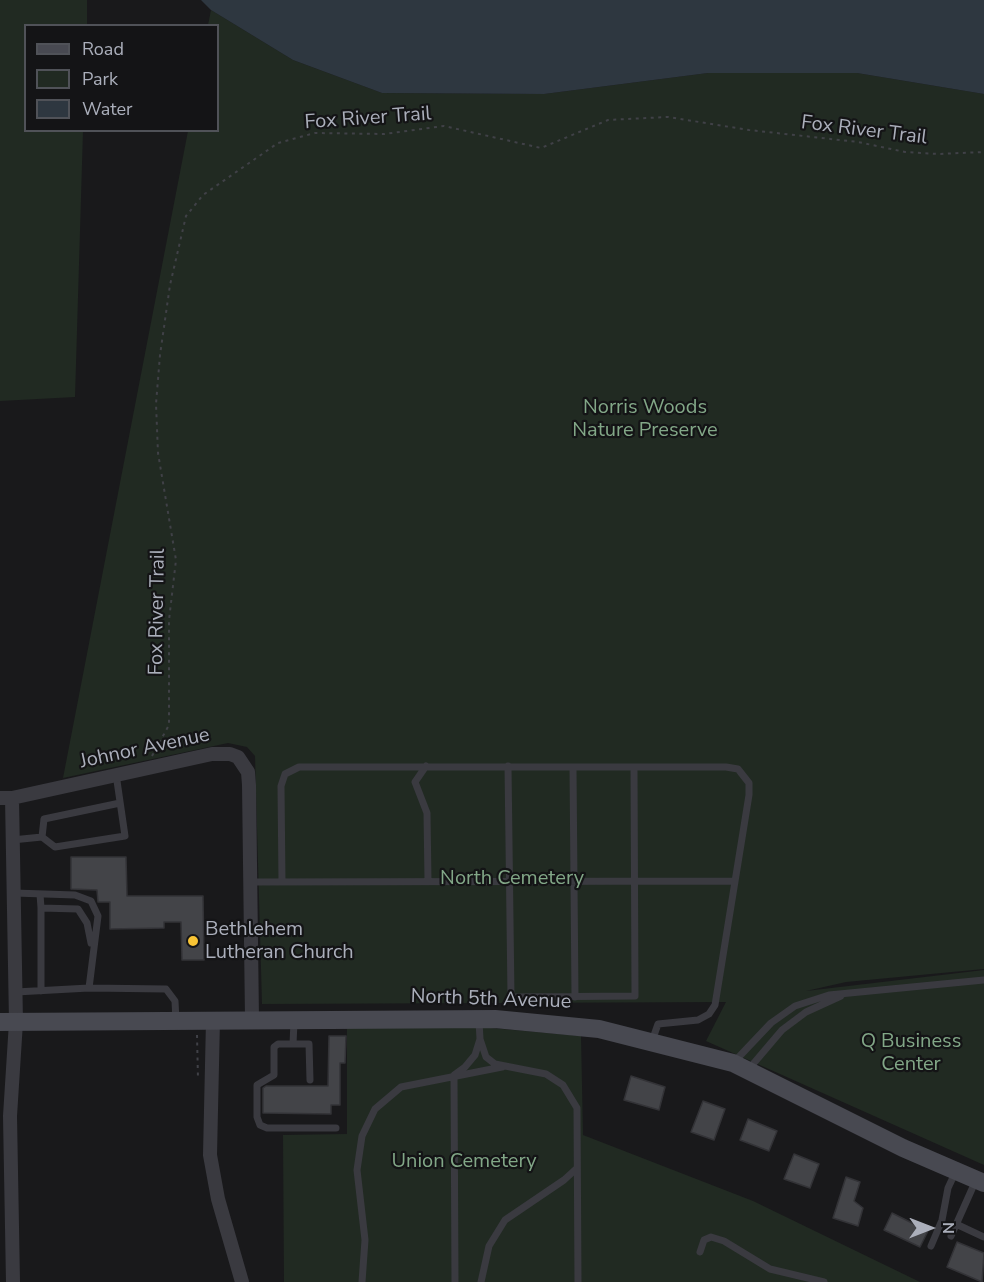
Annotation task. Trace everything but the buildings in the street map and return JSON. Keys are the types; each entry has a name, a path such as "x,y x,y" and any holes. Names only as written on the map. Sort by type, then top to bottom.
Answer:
{"main road":[{"name":"North 5th Avenue","path":"8,1022 479,1019 564,1024 652,1041 740,1067 980,1182"}],"street":[{"name":"Johnor Avenue","path":"6,798 221,753 238,757 244,763 249,785 252,1019"},
{"path":"6,798 12,840 16,992 8,1022 10,1116 6,1218 13,1282"},
{"path":"213,1020 210,1155 218,1199 242,1282"}],"lane":[{"path":"282,882 281,786 285,774 307,766 726,767 743,773 749,783 749,795 713,1010 698,1020 661,1023 656,1027 652,1041"},
{"path":"426,766 415,782 427,813 428,881"},
{"path":"508,766 511,997 635,996 634,767"},
{"path":"573,766 575,997"},
{"path":"12,840 42,837 56,847 125,836 116,774"},
{"path":"42,837 44,819 120,803"},
{"path":"250,882 735,881"},
{"path":"14,893 75,895 91,901 98,916 92,948 89,988"},
{"path":"40,894 41,991"},
{"path":"41,908 78,909 87,923 92,948"},
{"path":"740,1067 771,1023 795,1006 829,995 984,980"},
{"path":"16,992 89,988 166,989 175,1001 176,1021"},
{"path":"740,1067 782,1030 807,1012 846,993"},
{"path":"293,1044 294,1019"},
{"path":"479,1019 480,1039 486,1057 502,1067"},
{"path":"454,1075 470,1062 480,1039"},
{"path":"310,1080 309,1044 278,1044 274,1047 274,1075 257,1085 257,1117 260,1125 267,1128 336,1128"},
{"path":"362,1282 365,1240 357,1170 358,1152 368,1122 382,1101 402,1087 502,1067 546,1074 568,1092 579,1118 580,1151 576,1168 578,1282"},
{"path":"454,1075 454,1282"},
{"path":"481,1282 489,1246 505,1220 564,1180 576,1168"},
{"path":"931,1246 956,1171"},
{"path":"951,1236 980,1182"},
{"path":"957,1224 984,1237"},
{"path":"700,1252 704,1240 711,1237 724,1241 770,1269 824,1282"}],"path":[{"name":"Fox River Trail","path":"151,766 153,753 170,725 170,620 176,560 158,453 156,404 160,355 170,285 186,216 203,195 278,143 315,133 384,134 444,126 542,148 609,120 668,117 784,135 858,142 905,152 938,154 984,152"}],"green space":[{"path":"0,0 87,0 87,24 24,24 24,132 83,132 75,397 0,401"},
{"name":"Norris Woods Nature Preserve","path":"211,10 293,60 382,93 544,94 708,73 857,73 984,94 984,969 846,982 806,991 984,970 984,1165 706,1041 726,1002 262,1004 255,756 247,747 228,743 63,778 188,132 219,132 219,24 208,24"},
{"name":"Union Cemetery","path":"480,1027 581,1036 583,1135 753,1201 920,1282 284,1282 283,1135 347,1134 347,1028"}],"water":[{"path":"201,0 984,0 984,94 857,73 708,73 544,94 382,93 293,60 211,10"}],"place":[{"name":"Bethlehem Lutheran Church","path":"193,941"}],"park label":[{"name":"North Cemetery","path":"512,879"},
{"name":"Q Business Center","path":"911,1054"}]}
